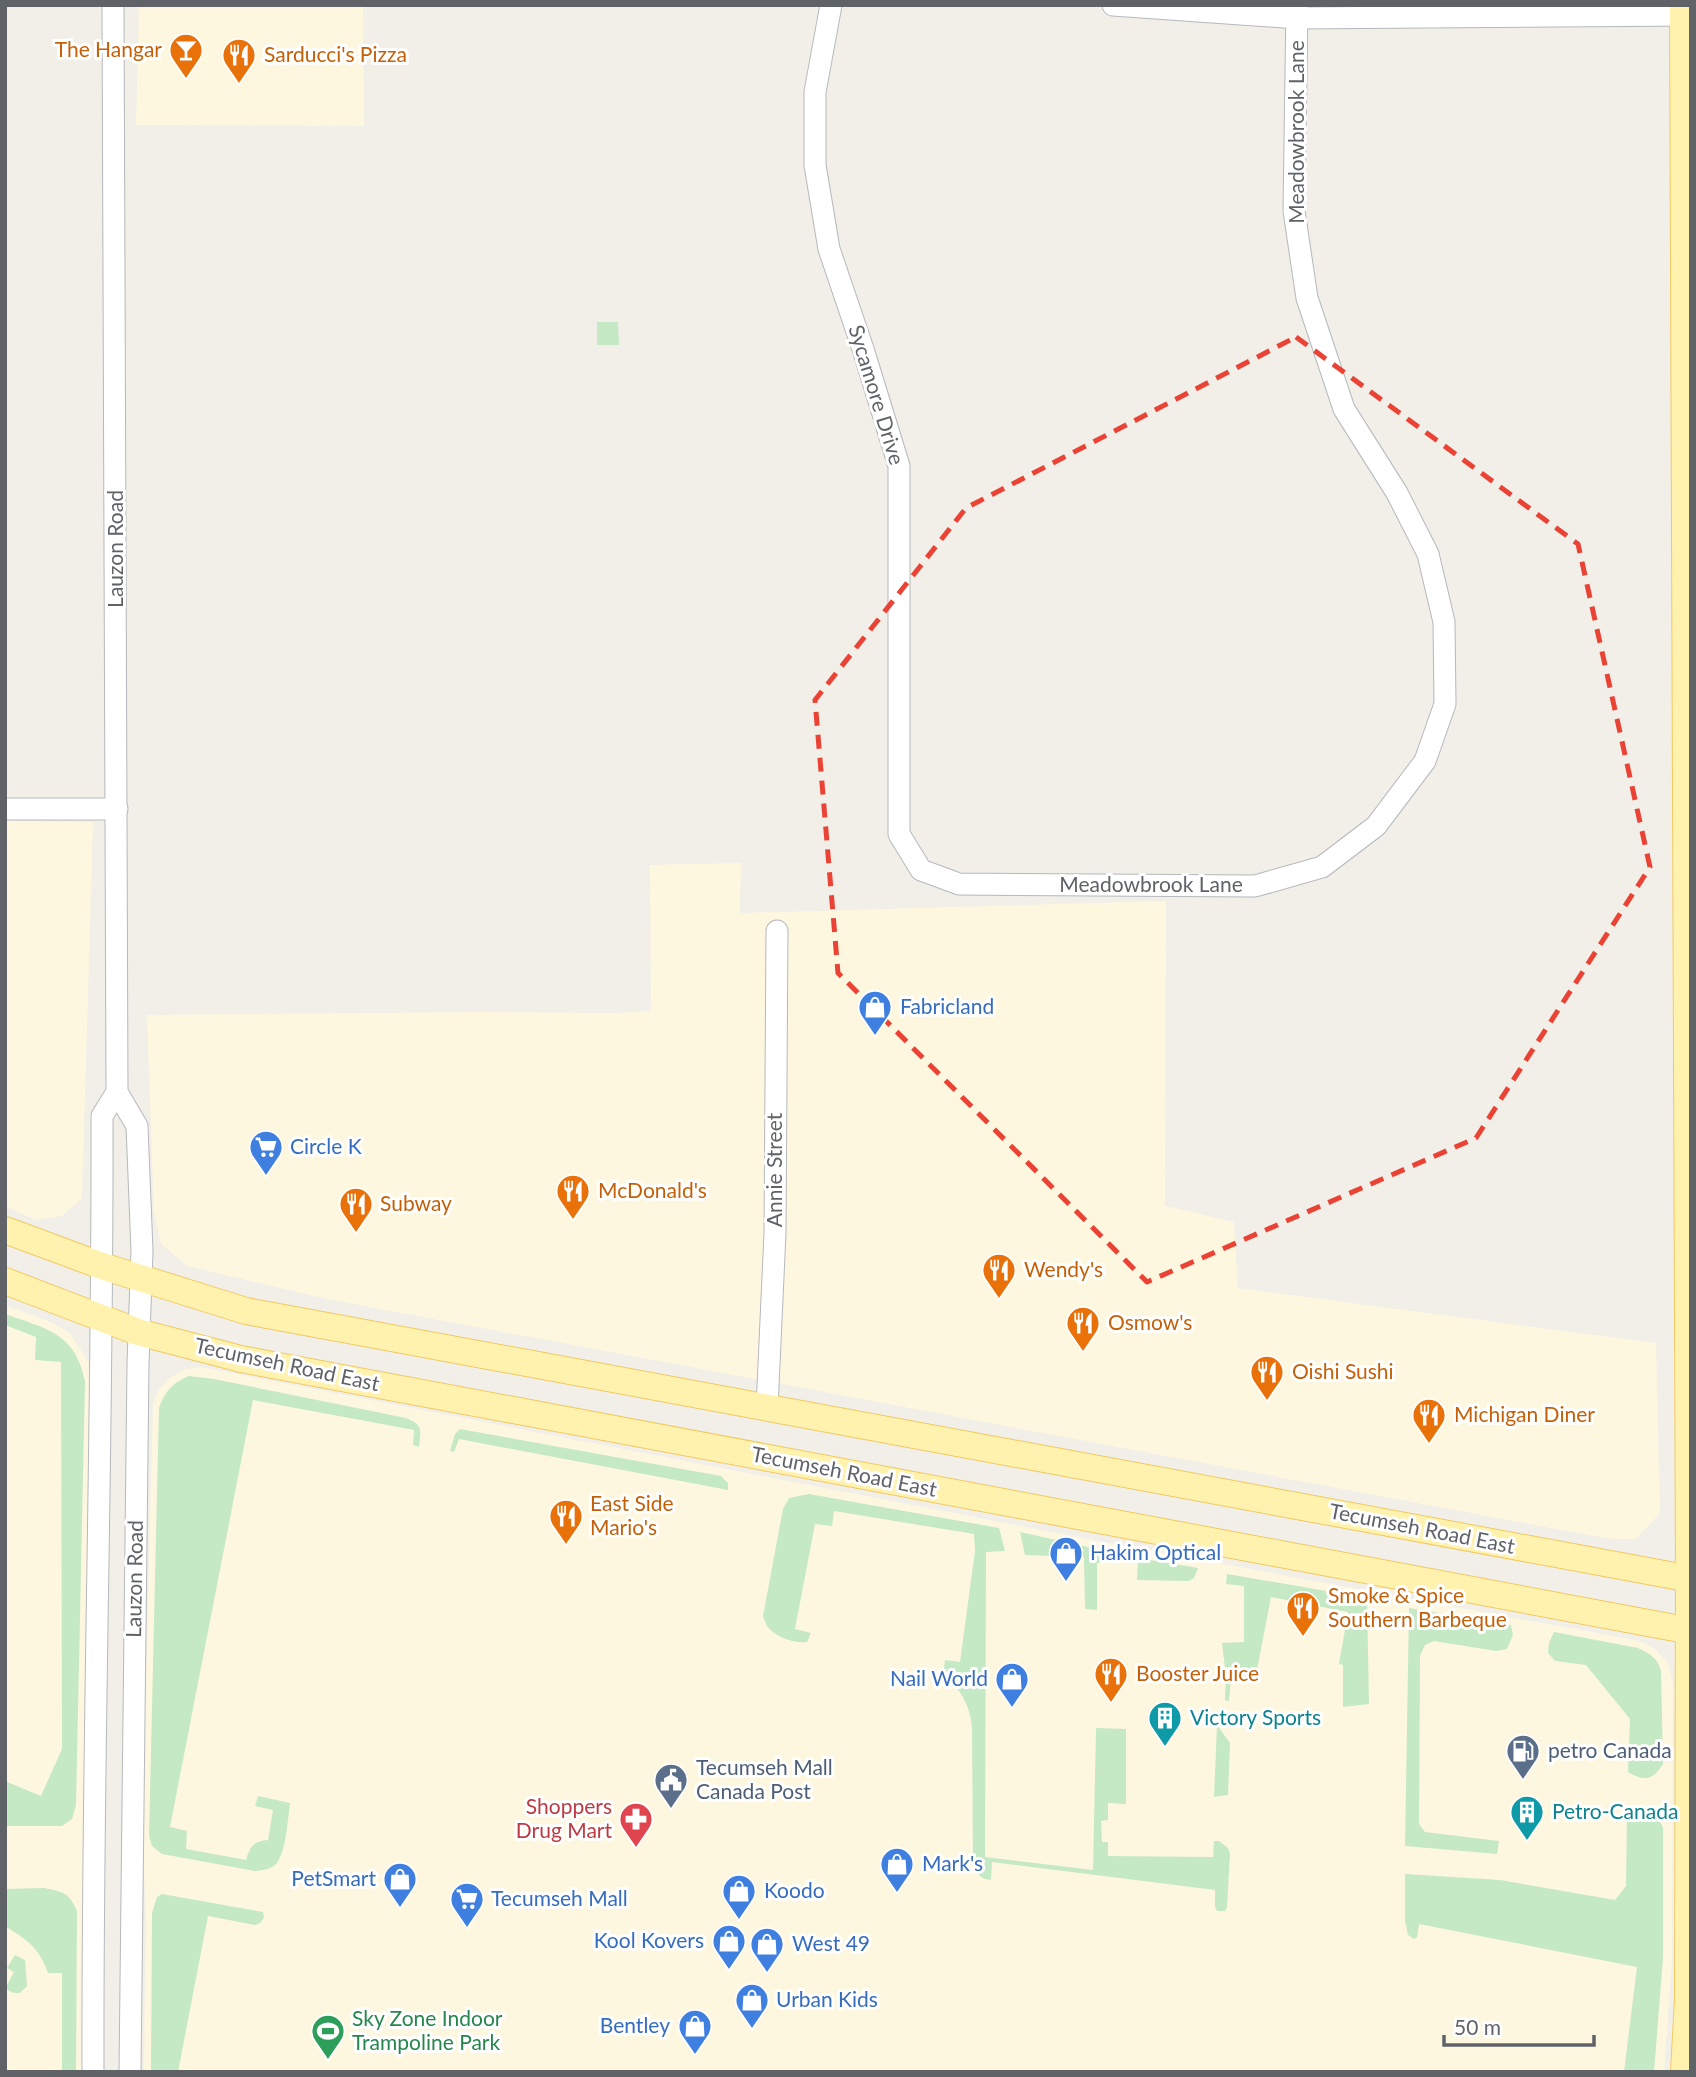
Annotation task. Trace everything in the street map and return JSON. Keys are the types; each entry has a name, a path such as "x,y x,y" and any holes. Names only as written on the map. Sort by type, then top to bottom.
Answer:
{"main road":[{"path":"1684,2072 1688,1999 1690,1579 1686,11"},
{"name":"Tecumseh Road East","path":"5,1230 102,1266 246,1311 1690,1579"},
{"name":"Tecumseh Road East","path":"5,1281 138,1332 240,1359 1689,1631"}],"street":[{"name":"Lauzon Road","path":"113,5 117,1092 136,1125 142,1279 138,1332 130,2072"},
{"name":"Sycamore Drive","path":"831,5 815,92 814,165 829,249 899,466 899,834 921,870"},
{"path":"1113,5 1297,12 1686,11"},
{"name":"Meadowbrook Lane","path":"921,870 958,884 1255,886 1322,867 1376,826 1425,761 1445,704 1444,622 1428,554 1398,493 1344,409 1307,298 1294,211 1297,12"},
{"path":"5,809 117,808"},
{"name":"Annie Street","path":"767,1408 775,1233 777,931"},
{"name":"Lauzon Road","path":"93,2072 102,1116 117,1092"}],"highlighted area":[{"path":"1296,337 1578,544 1650,867 1476,1138 1147,1282 838,973 815,700 966,508"}],"shaded area":[{"path":"139,5 363,5 364,126 136,125"},
{"path":"5,821 93,822 82,1198 62,1216 36,1220 5,1206"},
{"path":"741,863 740,913 1166,901 1165,1206 1234,1222 1238,1288 1656,1343 1660,1513 1636,1539 1610,1539 327,1299 188,1266 161,1244 154,1212 147,1015 651,1011 650,865"},
{"path":"5,1305 53,1323 70,1333 89,1363 92,1379 82,2072 5,2072"},
{"path":"200,1367 1109,1543 1640,1641 1654,1648 1668,1663 1673,1684 1672,1958 1664,2072 144,2072 146,1914 142,1836 153,1404 168,1379 185,1369"}],"green space":[{"path":"597,322 618,322 619,345 597,345"},
{"path":"5,1314 46,1329 66,1342 74,1352 85,1381 76,1805 72,1819 62,1826 5,1826 5,1781 41,1796 62,1749 61,1362 35,1360 36,1337 5,1325"},
{"path":"189,1376 406,1418 418,1426 420,1432 419,1447 413,1445 414,1430 253,1400 170,1827 187,1831 186,1849 246,1860 253,1845 268,1840 273,1810 255,1806 258,1796 290,1803 282,1852 274,1866 263,1870 255,1871 162,1854 152,1846 149,1836 159,1408 170,1389"},
{"path":"460,1429 721,1476 728,1483 728,1490 459,1439 454,1452 450,1451 455,1434"},
{"path":"809,1494 999,1528 1005,1551 986,1552 985,1857 1093,1870 1096,1728 1126,1729 1126,1804 1108,1803 1108,1820 1101,1821 1102,1842 1108,1842 1108,1856 1213,1857 1214,1841 1219,1841 1228,1848 1230,1854 1225,1911 1217,1911 1215,1907 1215,1890 992,1862 991,1880 980,1876 973,1866 971,1719 960,1692 943,1676 945,1660 960,1662 975,1551 974,1534 834,1511 832,1526 815,1524 795,1629 811,1633 807,1642 792,1641 771,1631 763,1616 783,1509 789,1498"},
{"path":"1020,1532 1111,1552 1110,1562 1097,1563 1097,1610 1085,1609 1084,1557 1025,1555"},
{"path":"1138,1558 1198,1568 1194,1578 1189,1581 1137,1580"},
{"path":"1227,1574 1367,1598 1369,1704 1343,1707 1343,1665 1339,1664 1348,1612 1271,1597 1256,1675 1231,1677 1229,1701 1225,1700 1226,1677 1222,1643 1244,1642 1244,1586 1226,1584"},
{"path":"1409,1608 1511,1625 1513,1635 1507,1649 1496,1651 1434,1641 1425,1645 1420,1656 1419,1824 1425,1832 1499,1841 1497,1854 1405,1846"},
{"path":"1554,1632 1638,1648 1658,1663 1661,1671 1663,1764 1652,1776 1644,1778 1628,1772 1630,1719 1586,1665 1555,1661 1548,1653"},
{"path":"1217,1725 1230,1743 1228,1795 1214,1797"},
{"path":"1634,1808 1652,1813 1663,1827 1663,1958 1654,2072 1624,2072 1637,1967 1419,1924 1417,1937 1414,1939 1408,1935 1405,1921 1405,1874 1500,1880 1615,1900 1626,1886 1627,1813"},
{"path":"44,1888 65,1894 77,1911 76,2072 62,2072 62,1973 48,1973 41,1957 31,1945 5,1926 5,1889"},
{"path":"162,1894 263,1912 264,1918 255,1925 208,1916 178,2072 151,2072 152,1913 157,1897"},
{"path":"15,1955 25,1960 27,1986 20,1993 10,1992 6,1987 14,1972 7,1968"}],"place":[{"name":"The Hangar","path":"186,80"},
{"name":"Sarducci's Pizza","path":"239,85"},
{"name":"Fabricland","path":"875,1037"},
{"name":"Circle K","path":"266,1177"},
{"name":"McDonald's","path":"573,1221"},
{"name":"Subway","path":"356,1234"},
{"name":"Wendy's","path":"999,1300"},
{"name":"Osmow's","path":"1083,1353"},
{"name":"Oishi Sushi","path":"1267,1402"},
{"name":"Michigan Diner","path":"1429,1445"},
{"name":"East Side Mario's","path":"566,1546"},
{"name":"Hakim Optical","path":"1066,1583"},
{"name":"Smoke & Spice Southern Barbeque","path":"1303,1638"},
{"name":"Booster Juice","path":"1111,1704"},
{"name":"Nail World","path":"1012,1709"},
{"name":"Victory Sports","path":"1165,1748"},
{"name":"petro Canada","path":"1523,1781"},
{"name":"Tecumseh Mall Canada Post","path":"671,1810"},
{"name":"Petro-Canada","path":"1527,1842"},
{"name":"Shoppers Drug Mart","path":"636,1849"},
{"name":"Mark's","path":"897,1894"},
{"name":"PetSmart","path":"400,1909"},
{"name":"Koodo","path":"739,1921"},
{"name":"Tecumseh Mall","path":"467,1929"},
{"name":"Kool Kovers","path":"729,1971"},
{"name":"West 49","path":"767,1974"},
{"name":"Urban Kids","path":"752,2030"},
{"name":"Bentley","path":"695,2056"},
{"name":"Sky Zone Indoor Trampoline Park","path":"328,2061"}]}
